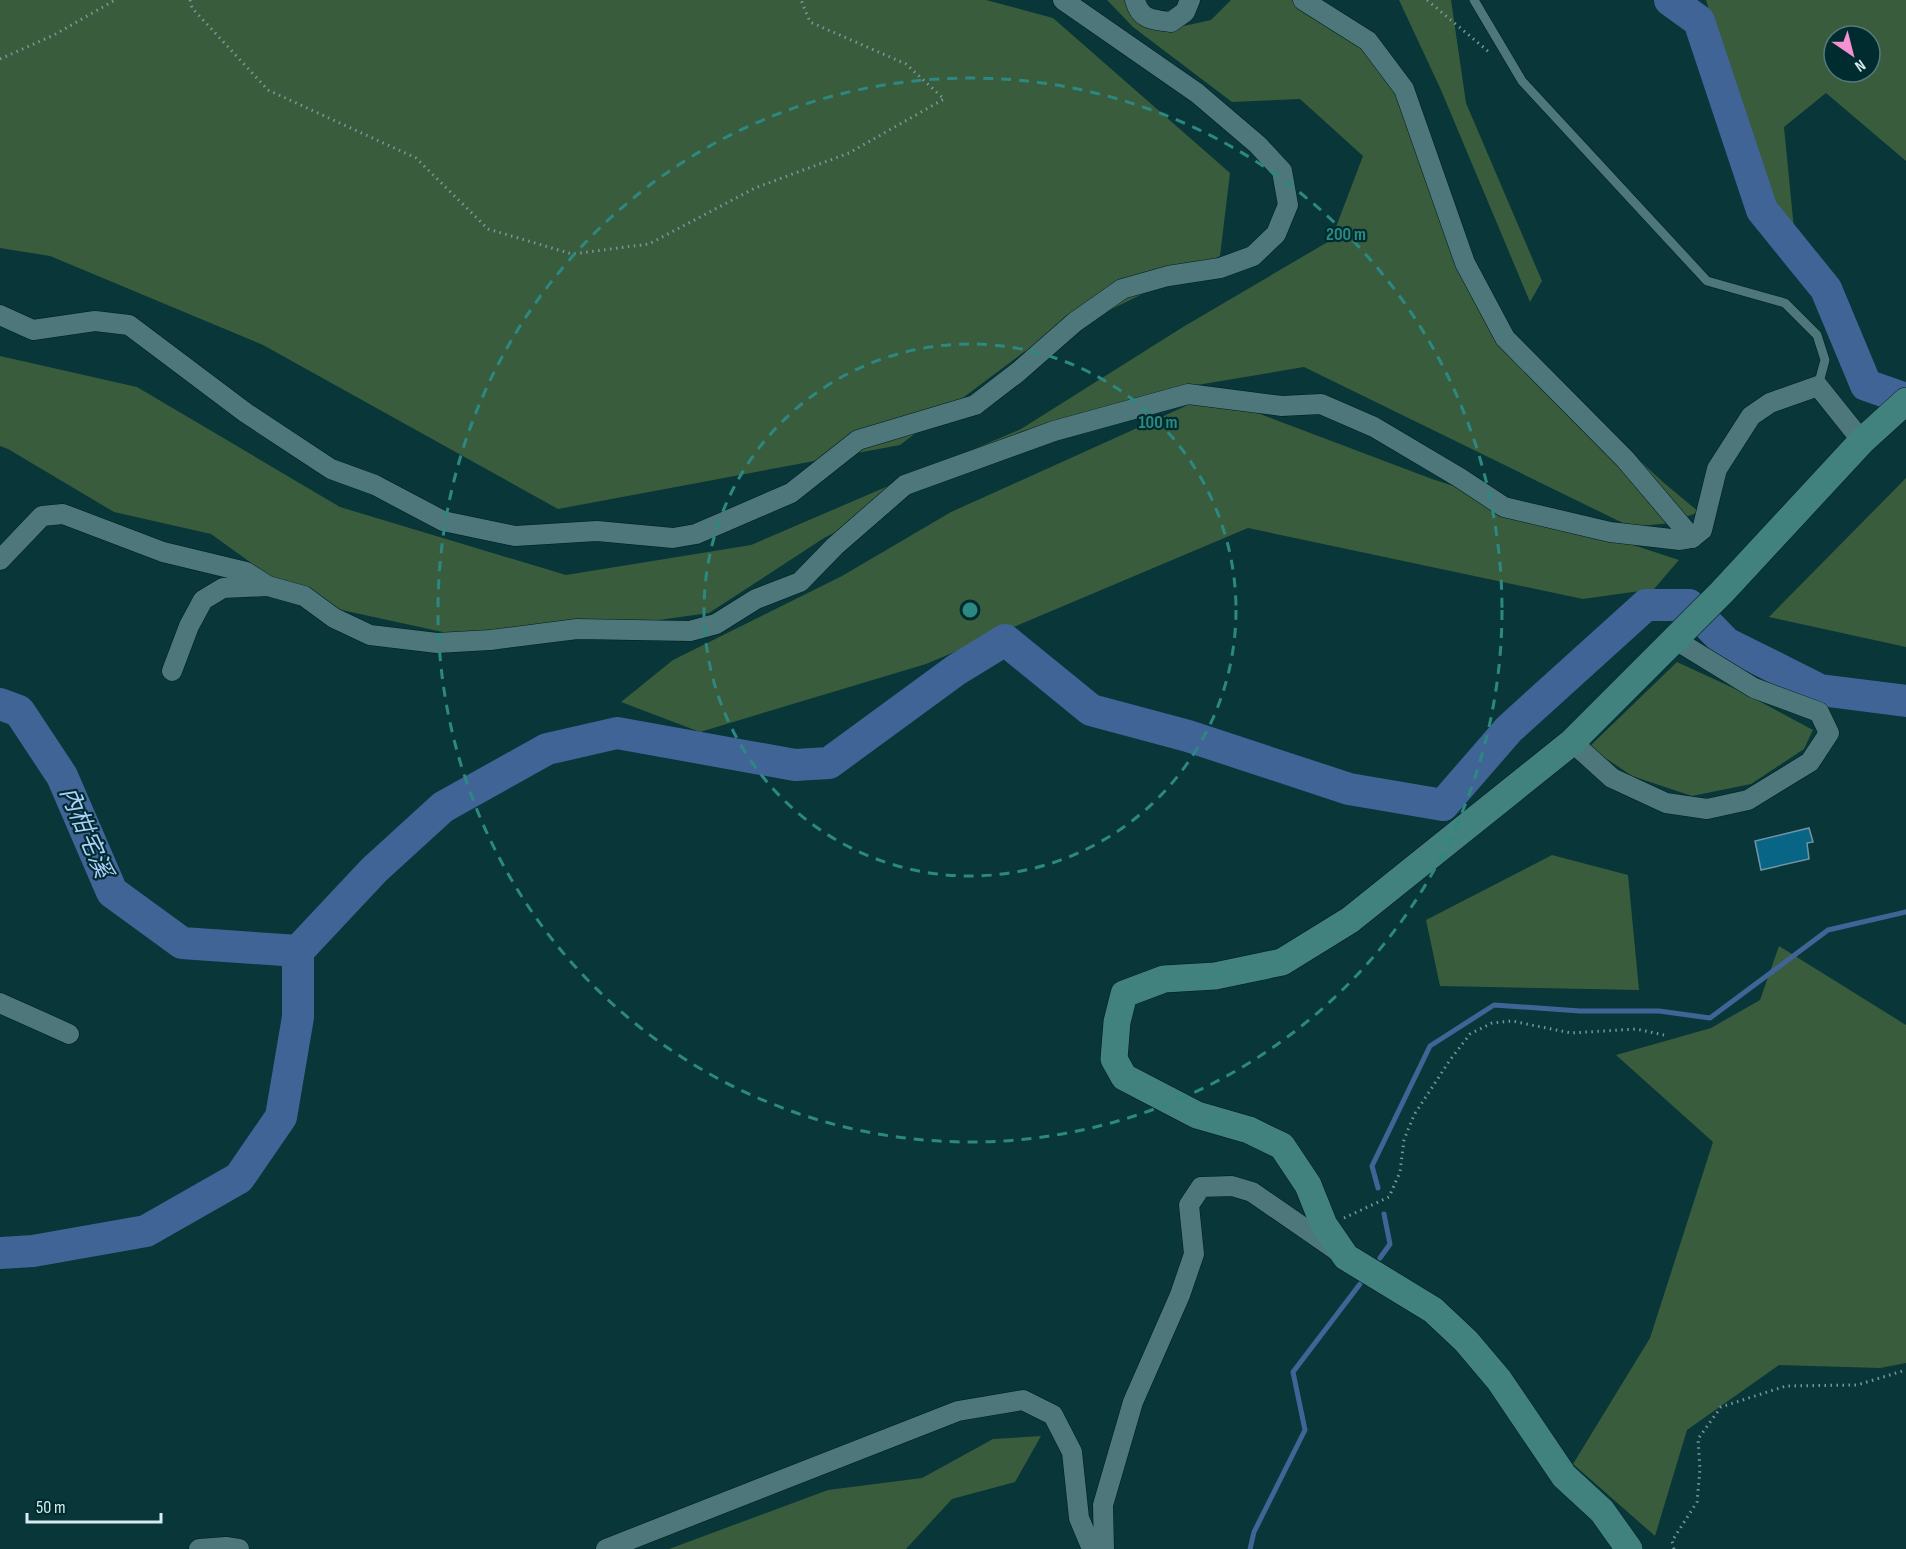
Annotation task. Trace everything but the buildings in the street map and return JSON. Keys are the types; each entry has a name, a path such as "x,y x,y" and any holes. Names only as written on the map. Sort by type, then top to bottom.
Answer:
{"street":[{"path":"0,315 33,330 94,321 129,324 246,413 331,469 375,485 443,521 515,536 597,531 673,538 696,534 791,493 858,440 975,405 1018,372 1075,322 1122,289 1168,276 1220,268 1253,256 1276,234 1288,205 1282,171 1258,145 1197,93 1063,0"},
{"path":"1136,0 1137,9 1149,19 1171,22 1185,12 1190,0"},
{"path":"1304,0 1368,41 1404,89 1465,263 1505,338 1625,459 1692,538"},
{"path":"0,560 42,516 63,514 163,552 246,572 268,586 304,596 334,618 370,635 437,643 490,640 577,629 690,632 716,624 756,599 800,582 835,546 904,485 1054,431 1188,394 1282,406 1322,404 1374,427 1461,478 1504,507 1610,532 1680,540 1692,538 1702,530 1717,469 1751,416 1770,403 1818,386 1862,441"},
{"path":"1346,1257 1324,1225 1308,1185 1282,1146 1249,1130 1197,1115 1124,1077 1114,1059 1117,1022 1124,994 1164,979 1215,976 1282,962 1350,920 1572,742 1722,592 1862,441 1906,401"},
{"path":"172,671 189,626 202,600 223,588 268,586"},
{"path":"1572,742 1612,778 1666,803 1707,809 1748,800 1810,762 1829,733 1819,712 1754,688 1678,635"},
{"path":"0,1003 69,1034"},
{"path":"1104,1549 1104,1505 1133,1402 1180,1295 1194,1254 1189,1205 1201,1187 1232,1186 1252,1192 1346,1257 1433,1310 1466,1341 1499,1380 1564,1476 1602,1511 1629,1549"},
{"path":"606,1549 958,1411 1023,1400 1053,1415 1072,1452 1079,1518 1092,1549"},
{"path":"199,1549 226,1547 239,1549"}],"lane":[{"path":"1474,0 1522,81 1707,280 1785,303 1817,335 1825,360 1818,386"}],"path":[{"path":"0,59 54,35 115,0"},
{"path":"190,0 192,8 268,90 416,158 488,229 572,254 649,244 754,188 849,153 944,99 906,64 810,22 801,0"},
{"path":"1427,0 1496,59"},
{"path":"1324,1225 1359,1212 1389,1197 1400,1172 1404,1140 1414,1115 1450,1060 1470,1035 1492,1023 1512,1021 1571,1033 1636,1029 1664,1035"},
{"path":"1674,1549 1672,1541 1697,1502 1700,1469 1698,1439 1721,1407 1786,1386 1857,1386 1906,1370"}],"green space":[{"path":"0,0 986,0 1053,18 1230,173 1220,256 1024,352 900,445 558,509 263,345 50,256 0,248"},
{"path":"1107,0 1142,0 1170,29 1211,20 1231,0 1293,0 1392,66 1449,230 1521,357 1559,386 1664,483 1699,512 1670,523 1631,527 1304,367 1179,388 1044,427 824,538 709,613 493,643 305,602 211,534 114,512 0,446 0,356 137,387 340,507 566,575 751,545 1021,429 1183,327 1331,240 1363,156 1300,99 1232,102 1133,27"},
{"path":"1399,0 1451,0 1466,103 1542,281 1530,302 1441,90"},
{"path":"1706,0 1906,0 1906,161 1826,93 1784,127 1794,229 1774,227"},
{"path":"1210,395 1432,479 1679,560 1654,589 1583,599 1248,528 926,664 700,732 621,702 673,660 842,576 951,512"},
{"path":"1906,478 1906,647 1769,617"},
{"path":"1677,662 1742,692 1813,730 1804,749 1751,784 1692,796 1632,776 1589,747"},
{"path":"1552,855 1628,875 1639,990 1440,986 1426,920"},
{"path":"1779,946 1906,1025 1906,1363 1880,1368 1779,1365 1687,1430 1655,1536 1573,1464 1650,1338 1713,1142 1616,1055 1711,1028 1760,1000"},
{"path":"1041,1436 1015,1482 952,1499 906,1549 669,1549 828,1490 922,1478 993,1439"}],"waterway":[{"path":"1670,0 1699,21 1762,210 1826,289 1866,385 1906,399"},
{"path":"0,1253 33,1251 146,1231 239,1178 281,1117 298,1017 298,951 374,870 443,807 547,749 617,733 795,765 829,763 956,670 1005,640 1091,710 1188,736 1349,789 1443,805 1509,729 1646,605 1689,605 1726,643 1820,690 1906,701"},
{"name":"內柑宅溪","path":"0,704 19,711 62,776 112,892 182,943 298,951"},
{"path":"1378,1188 1372,1166 1430,1046 1494,1005 1580,1011 1659,1011 1710,1018 1828,930 1906,912"},
{"path":"1380,1258 1390,1244 1384,1214"},
{"path":"1250,1549 1254,1532 1305,1430 1293,1372 1360,1284"}]}
